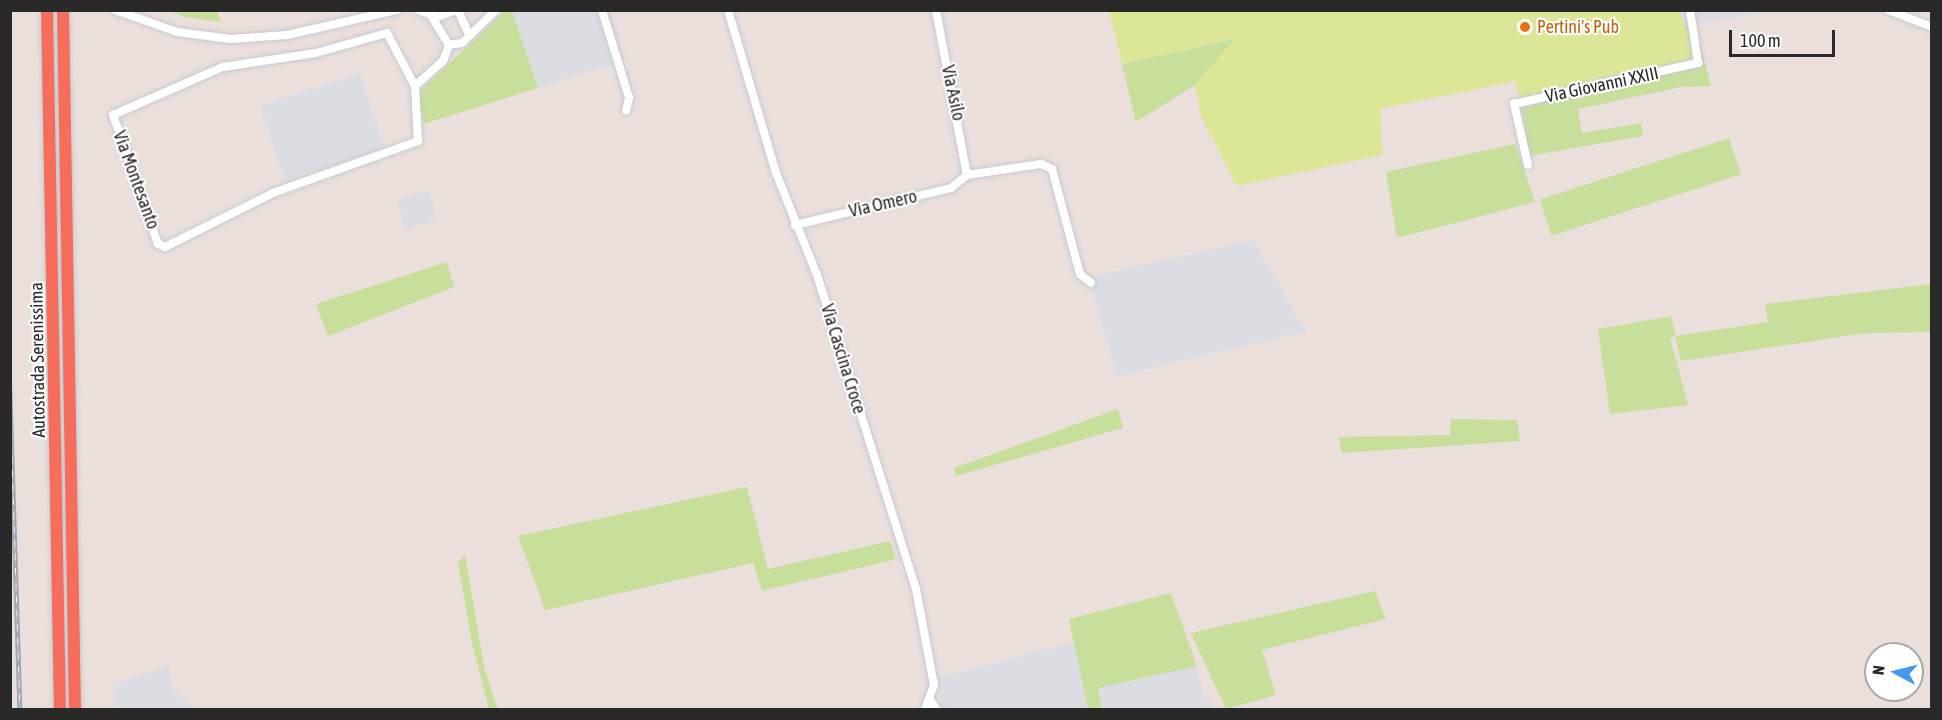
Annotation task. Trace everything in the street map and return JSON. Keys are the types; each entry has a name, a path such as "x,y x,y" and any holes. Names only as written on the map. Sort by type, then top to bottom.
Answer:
{"highway":[{"name":"Autostrada Serenissima","path":"47,10 60,710"},
{"name":"Autostrada Serenissima","path":"63,10 75,710"}],"street":[{"path":"115,10 177,32 231,39 287,35 373,12 397,10"},
{"path":"432,17 457,10 467,29 462,43 449,45"},
{"path":"467,29 479,26 495,10"},
{"path":"602,10 629,98 626,111"},
{"name":"Via Cascina Croce","path":"728,10 795,225 829,312 916,589 932,672 932,701"},
{"name":"Via Asilo","path":"936,10 967,176"},
{"name":"Via Giovanni XXIII","path":"1528,165 1514,104 1698,63 1690,10"},
{"path":"1888,10 1932,27"},
{"path":"417,11 432,17 449,45"},
{"name":"Via Montesanto","path":"387,33 415,86 418,141 273,193 165,247 158,244 112,115 223,67 316,53 387,33"},
{"path":"415,86 443,61 449,45"},
{"name":"Via Omero","path":"795,225 951,188 967,176 1034,165 1052,169 1080,274 1091,283"},
{"path":"925,710 932,701 937,710"}],"shaded area":[{"path":"1680,10 1776,11 1683,26"},
{"path":"512,11 609,11 624,61 538,88"},
{"path":"360,73 384,148 285,181 260,105"},
{"path":"430,189 436,219 404,231 397,200"},
{"path":"1253,240 1306,331 1117,377 1088,277"},
{"path":"1075,642 1088,709 943,709 938,677"},
{"path":"168,666 173,689 196,709 115,709 114,684"},
{"path":"1197,666 1205,699 1219,709 1102,709 1097,688"}],"green space":[{"path":"169,11 217,11 221,22 185,17"},
{"path":"505,11 512,11 538,88 424,124 418,93"},
{"path":"1109,11 1680,11 1696,66 1521,103 1516,81 1380,109 1382,155 1237,186 1202,119 1195,85 1235,39 1122,64"},
{"path":"1695,24 1711,86 1681,87 1578,109 1582,133 1641,123 1643,136 1529,156 1521,103 1691,37 1686,38 1683,26"},
{"path":"1235,39 1195,85 1136,122 1122,64"},
{"path":"1729,138 1741,174 1551,236 1540,199"},
{"path":"1515,144 1535,202 1397,238 1386,172"},
{"path":"447,262 454,287 328,336 316,304"},
{"path":"1931,284 1931,332 1866,333 1681,361 1675,336 1670,339 1688,405 1610,414 1598,329 1671,316 1676,336 1768,322 1765,304"},
{"path":"1118,409 1123,428 956,476 954,468"},
{"path":"1451,419 1517,420 1520,441 1342,453 1338,437 1450,435"},
{"path":"747,487 768,569 890,541 896,559 762,591 753,563 545,610 518,536"},
{"path":"465,555 485,671 498,709 489,709 472,643 458,563"},
{"path":"1375,591 1386,619 1262,650 1276,695 1226,709 1191,633"},
{"path":"1171,593 1197,666 1098,688 1102,709 1088,709 1069,619"}],"railway":[{"path":"10,386 20,710"}],"place":[{"name":"Pertini's Pub","path":"1525,27"}]}
